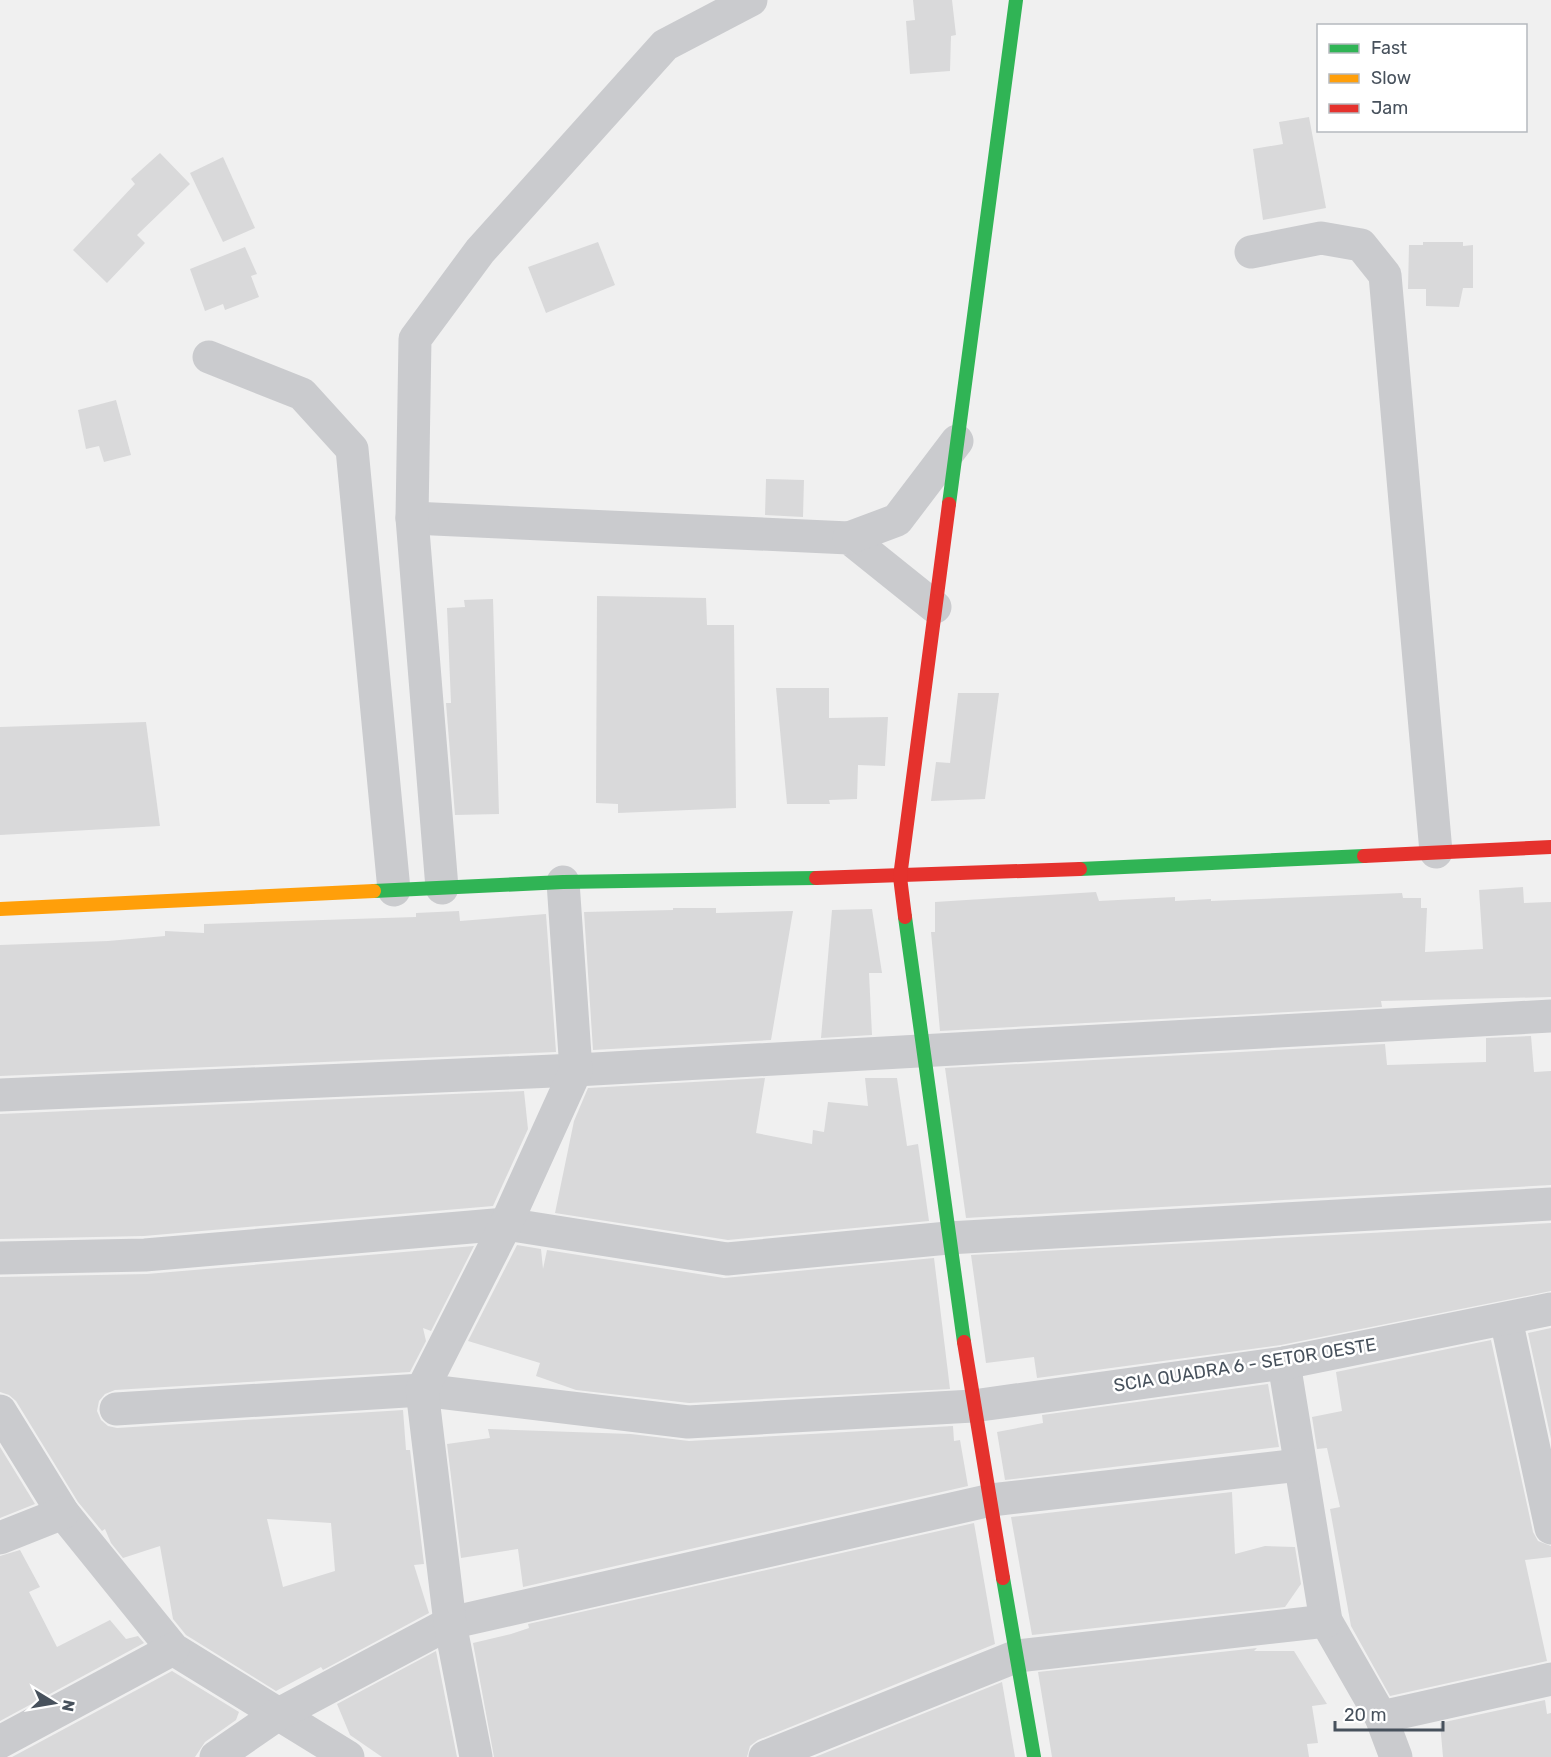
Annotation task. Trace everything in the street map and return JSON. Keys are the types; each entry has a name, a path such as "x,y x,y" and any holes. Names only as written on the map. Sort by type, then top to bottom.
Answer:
{"street":[{"path":"442,888 412,518 415,339 480,250 665,45 752,0"},
{"path":"1016,0 900,877 948,1238 974,1406 1034,1757"},
{"path":"1251,252 1321,238 1361,246 1385,275 1436,852"},
{"path":"209,357 302,393 352,449 394,890"},
{"path":"412,518 849,538 897,520 957,441"},
{"path":"849,538 935,607"},
{"path":"0,909 563,882 900,877 1551,847"},
{"path":"476,1757 450,1623 422,1390 506,1224 576,1070 563,882"},
{"path":"0,1095 576,1070 1551,1016"},
{"path":"0,1258 145,1255 506,1224 727,1259 948,1238 1551,1204"},
{"name":"SCIA QUADRA 6 - SETOR OESTE","path":"116,1409 422,1390 688,1422 974,1406 1284,1363 1551,1309"},
{"path":"1506,1319 1551,1528"},
{"path":"1284,1363 1326,1621 1381,1717 1396,1757"},
{"path":"0,1411 63,1513 173,1649 348,1757"},
{"path":"216,1757 277,1715 450,1623 991,1500 1299,1465"},
{"path":"0,1538 63,1513"},
{"path":"765,1757 1017,1656 1326,1621"},
{"path":"0,1742 173,1649"},
{"path":"1381,1717 1551,1679"}],"building":[{"path":"913,0 952,0 956,35 951,36 950,71 910,74 906,21 915,20"},
{"path":"1309,117 1326,208 1263,220 1253,149 1283,144 1279,122"},
{"path":"160,153 190,184 137,235 145,243 107,283 73,250 135,184 131,179"},
{"path":"223,157 255,228 223,242 190,173"},
{"path":"598,242 615,285 546,313 528,267"},
{"path":"1423,242 1463,242 1463,246 1473,245 1473,288 1463,288 1459,307 1426,306 1426,289 1408,289 1409,245 1423,245"},
{"path":"245,247 257,274 251,276 259,297 225,310 223,304 205,311 190,269"},
{"path":"116,400 131,455 104,462 99,446 86,449 78,410"},
{"path":"766,479 804,480 803,517 765,515"},
{"path":"597,596 706,598 707,625 734,625 736,808 618,813 618,804 596,803"},
{"path":"493,599 499,814 455,815 446,703 451,703 447,608 465,607 464,600"},
{"path":"776,688 829,688 829,718 888,717 885,766 858,765 857,799 829,800 830,804 787,804"},
{"path":"958,693 999,693 985,799 931,801 936,762 950,763"},
{"path":"146,722 160,826 0,835 0,727"},
{"path":"1523,887 1524,903 1551,902 1551,997 1381,1001 1382,1007 940,1031 931,932 935,932 935,902 1096,892 1099,901 1175,897 1175,901 1211,899 1211,901 1402,893 1403,898 1421,898 1421,908 1427,908 1425,952 1483,949 1479,890"},
{"path":"673,908 716,908 716,913 793,911 771,1040 593,1050 584,912 673,910"},
{"path":"872,909 882,973 869,973 872,1035 821,1038 832,910"},
{"path":"459,911 460,921 546,914 556,1052 0,1076 0,945 108,941 165,936 165,931 204,933 204,924 416,917 416,913"},
{"path":"1531,1036 1534,1072 1551,1071 1551,1185 966,1218 945,1068 1385,1044 1387,1065 1486,1062 1486,1038"},
{"path":"765,1078 756,1133 812,1144 813,1130 824,1132 828,1102 868,1106 865,1078 897,1078 907,1146 918,1144 929,1221 728,1240 555,1213 574,1121 588,1088"},
{"path":"524,1091 528,1129 493,1206 144,1236 0,1239 0,1114"},
{"path":"1551,1223 1551,1291 1281,1345 1037,1378 1034,1357 986,1363 971,1255"},
{"path":"517,1245 541,1249 543,1269 547,1250 724,1278 934,1258 950,1389 689,1403 576,1390 536,1376 540,1363 468,1341"},
{"path":"474,1246 431,1331 423,1328 426,1341 410,1372 115,1390 105,1394 99,1401 97,1411 101,1420 108,1426 117,1428 403,1410 406,1450 410,1450 424,1564 414,1565 429,1613 323,1670 321,1667 276,1691 186,1635 173,1619 160,1546 123,1558 111,1543 105,1529 102,1531 78,1502 16,1401 0,1392 0,1277 147,1274","holes":["267,1519 331,1523 335,1571 283,1587"]},
{"path":"1551,1328 1551,1439 1528,1333"},
{"path":"1491,1340 1533,1532 1538,1541 1551,1546 1551,1557 1525,1560 1547,1661 1390,1696 1351,1626 1330,1509 1340,1507 1327,1448 1317,1449 1312,1417 1342,1411 1336,1372"},
{"path":"1268,1384 1279,1447 1005,1480 997,1432 1043,1423 1042,1415"},
{"path":"953,1426 954,1441 960,1440 968,1486 523,1587 518,1549 461,1558 447,1444 490,1438 488,1429 631,1434 689,1441"},
{"path":"0,1447 35,1504 0,1518"},
{"path":"1232,1492 1235,1554 1265,1546 1295,1547 1301,1584 1285,1607 1032,1635 1011,1517"},
{"path":"974,1523 995,1644 758,1740 750,1746 747,1757 494,1757 473,1643 529,1628 528,1624"},
{"path":"20,1550 40,1587 29,1592 57,1647 110,1620 126,1639 138,1636 144,1643 0,1721 0,1556"},
{"path":"1257,1648 1254,1651 1294,1651 1327,1704 1312,1706 1318,1743 1307,1744 1309,1757 1052,1757 1038,1672"},
{"path":"436,1651 457,1757 382,1757 350,1735 337,1704"},
{"path":"172,1671 239,1712 236,1720 205,1742 195,1757 12,1757"},
{"path":"1002,1682 1015,1757 815,1757"},
{"path":"1545,1700 1547,1714 1551,1713 1551,1757 1443,1757 1440,1723"}],"traffic: fast":[{"path":"949,504 1016,0"},
{"path":"1080,869 1364,856"},
{"path":"374,891 563,882 816,878"},
{"path":"905,917 964,1342"},
{"path":"1003,1578 1034,1757"}],"traffic: slow":[{"path":"0,909 374,891"}],"traffic: jam":[{"path":"905,917 900,877 949,504"},
{"path":"1364,856 1551,847"},
{"path":"816,878 1080,869"},
{"path":"964,1342 1003,1578"}]}
